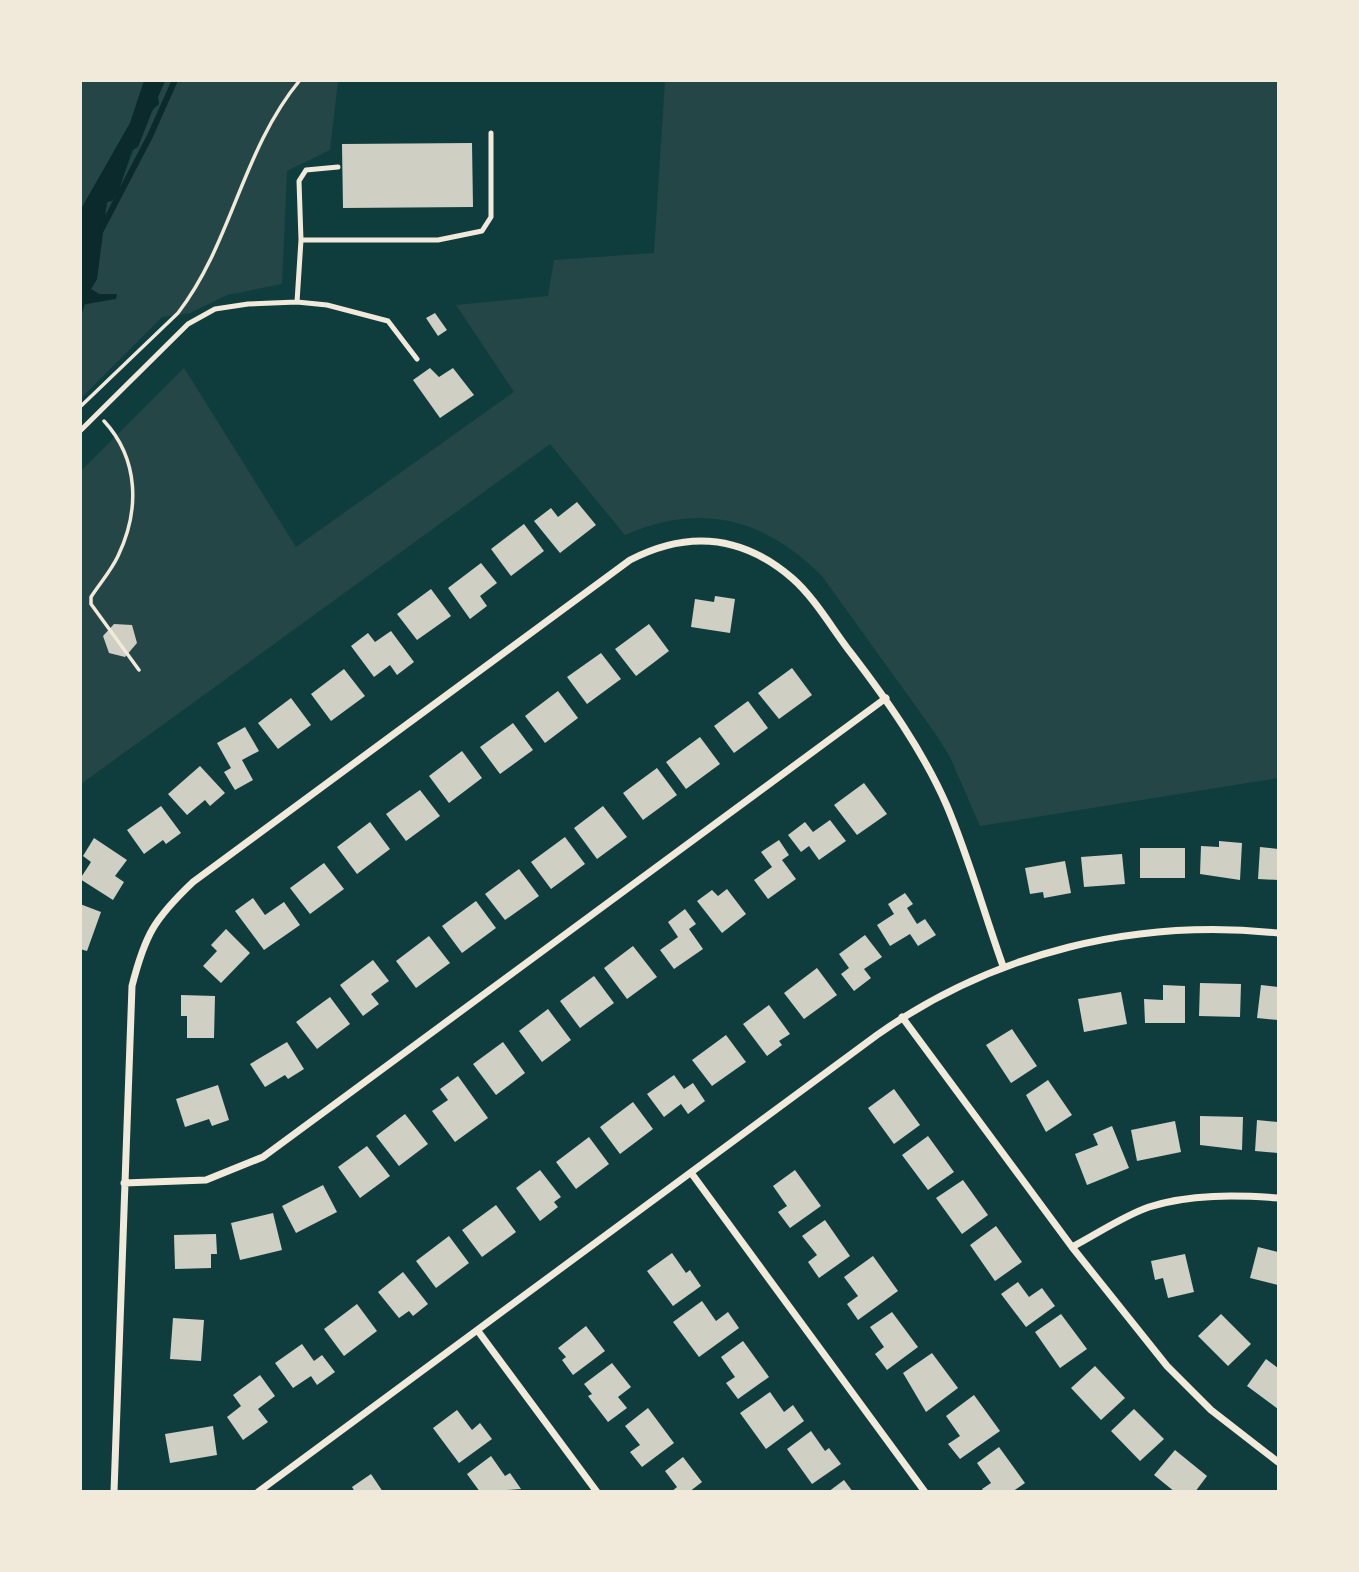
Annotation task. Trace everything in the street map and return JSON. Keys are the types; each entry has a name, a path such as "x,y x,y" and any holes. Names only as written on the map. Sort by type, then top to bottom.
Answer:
{"street":[{"path":"114,1492 132,986 144,940 172,902 193,882 622,566 650,550 675,542 720,541 752,552 794,580 886,698 947,806 1003,966"},
{"path":"124,1183 206,1180 263,1157 886,698"},
{"path":"258,1492 268,1489 902,1017 963,983 1003,966 1118,936 1211,929 1279,933"},
{"path":"902,1017 1072,1247 1194,1395 1279,1462"},
{"path":"692,1174 925,1492"},
{"path":"1072,1247 1148,1207 1192,1198 1243,1195 1279,1198"},
{"path":"478,1331 597,1492"}],"lane":[{"path":"301,240 438,240 482,231 491,218 491,133"},
{"path":"297,302 301,176 306,170 338,167"},
{"path":"80,431 188,324 215,309 248,303 297,302 327,305 388,321 417,359"}],"path":[{"path":"80,407 178,313 190,298 230,216 253,155 300,80"},
{"path":"97,414 125,450 134,486 119,555 91,597 90,604 139,670"}],"shaded area":[{"path":"80,81 144,81 130,123 81,209"},
{"path":"144,81 165,81 158,97 159,104 153,109 138,147 132,150 119,190 112,201 107,202 97,279 91,289 99,294 117,294 116,299 85,304 81,316 81,209 130,123"},
{"path":"165,81 338,81 330,150 287,171 282,284 227,295 190,313 162,317 81,398 84,305 116,298 116,294 99,294 91,289 97,279 100,241 108,200 124,174 145,125 159,104 158,97"},
{"path":"665,81 1278,81 1278,778 980,826 950,757 935,733 822,576 800,556 777,540 754,529 730,521 705,518 680,519 625,535 550,444 81,784 81,471 184,368 296,547 514,392 456,305 548,296 554,260 654,253"}],"building":[{"path":"472,143 473,207 343,208 342,144"},
{"path":"435,313 447,330 438,336 426,318"},
{"path":"430,368 439,377 453,368 474,395 440,418 413,380"},
{"path":"577,502 596,525 560,553 534,521 551,508 558,517"},
{"path":"524,524 544,551 511,576 491,549"},
{"path":"481,563 497,583 480,596 487,606 470,619 448,588"},
{"path":"431,589 451,616 417,640 397,614"},
{"path":"715,596 735,599 730,633 691,627 695,599 714,602"},
{"path":"114,624 132,625 137,643 125,657 109,653 103,636"},
{"path":"649,624 669,651 636,676 615,649"},
{"path":"391,631 414,662 397,675 390,665 374,677 351,646 368,633 375,642"},
{"path":"601,653 621,679 587,704 567,677"},
{"path":"792,668 812,695 779,719 758,693"},
{"path":"344,669 365,696 331,721 311,694"},
{"path":"558,691 578,718 545,743 525,716"},
{"path":"291,698 311,725 278,749 258,723"},
{"path":"748,701 768,728 734,753 714,726"},
{"path":"513,723 533,750 500,774 480,747"},
{"path":"245,727 259,751 242,760 253,780 235,790 224,772 231,768 217,743"},
{"path":"700,737 720,764 686,789 666,762"},
{"path":"462,751 482,778 449,803 429,776"},
{"path":"200,766 225,793 210,806 205,800 187,815 168,794"},
{"path":"657,768 677,795 643,820 623,793"},
{"path":"864,783 887,814 857,835 834,805"},
{"path":"420,790 440,816 406,841 386,814"},
{"path":"161,806 181,833 166,844 163,840 144,854 127,830"},
{"path":"603,806 627,837 597,859 574,828"},
{"path":"830,820 846,841 819,860 809,846 801,852 788,835 805,822 813,832"},
{"path":"370,822 390,849 357,874 337,847"},
{"path":"565,837 585,864 551,889 531,862"},
{"path":"94,838 127,860 115,876 124,882 113,900 80,879 91,862 83,856"},
{"path":"779,840 789,855 782,860 796,879 768,899 754,880 772,867 761,852"},
{"path":"1219,841 1242,843 1240,880 1200,874 1201,846 1219,847"},
{"path":"1260,847 1278,849 1278,880 1258,879"},
{"path":"1140,848 1185,848 1185,878 1140,878"},
{"path":"1122,854 1125,884 1084,887 1081,857"},
{"path":"1065,861 1071,893 1044,898 1043,892 1030,894 1025,868"},
{"path":"324,863 344,889 310,914 290,888"},
{"path":"519,869 539,896 505,920 485,894"},
{"path":"727,889 746,914 722,933 697,901 712,890 718,896"},
{"path":"905,893 913,904 907,908 917,924 925,919 936,935 918,946 910,934 890,946 877,925 894,914 888,904"},
{"path":"253,898 265,915 284,902 300,925 264,950 235,911"},
{"path":"476,901 496,928 462,953 442,926"},
{"path":"80,904 101,912 87,951 80,949"},
{"path":"685,909 696,924 689,929 703,949 674,969 660,950 678,937 668,922"},
{"path":"226,929 250,953 221,983 203,966 217,951 211,945"},
{"path":"865,935 882,957 864,969 871,978 854,991 841,974 849,968 839,954"},
{"path":"429,936 450,963 416,988 396,961"},
{"path":"633,946 657,977 627,999 604,968"},
{"path":"373,960 389,981 371,994 379,1004 363,1016 340,985"},
{"path":"817,968 837,995 804,1019 784,993"},
{"path":"594,976 614,1003 580,1028 560,1001"},
{"path":"1200,983 1241,984 1240,1017 1199,1016"},
{"path":"1163,985 1185,986 1185,1023 1145,1023 1144,999 1163,1000"},
{"path":"1261,985 1278,987 1278,1020 1257,1018"},
{"path":"1121,992 1127,1024 1084,1032 1078,999"},
{"path":"181,995 215,996 214,1038 187,1038 187,1016 181,1016"},
{"path":"330,997 350,1024 317,1049 296,1022"},
{"path":"769,1005 790,1034 779,1041 782,1045 767,1056 743,1024"},
{"path":"548,1009 571,1040 542,1062 519,1031"},
{"path":"1012,1029 1037,1066 1011,1083 986,1045"},
{"path":"726,1035 746,1062 712,1086 692,1060"},
{"path":"287,1042 304,1069 288,1079 285,1075 265,1087 250,1064"},
{"path":"503,1042 525,1073 496,1095 473,1064"},
{"path":"674,1075 684,1089 693,1083 705,1101 688,1114 681,1104 664,1117 647,1094"},
{"path":"458,1076 488,1118 455,1142 432,1111 448,1100 440,1089"},
{"path":"1048,1080 1072,1115 1046,1132 1026,1095"},
{"path":"218,1085 229,1120 212,1126 209,1119 185,1127 176,1099"},
{"path":"894,1089 920,1125 894,1144 868,1108"},
{"path":"633,1102 653,1129 620,1154 600,1127"},
{"path":"405,1114 428,1144 399,1166 376,1136"},
{"path":"1200,1116 1243,1117 1242,1150 1200,1145"},
{"path":"1257,1120 1278,1122 1278,1153 1255,1151"},
{"path":"1175,1121 1181,1152 1137,1161 1131,1130"},
{"path":"1112,1126 1129,1168 1087,1185 1075,1154 1098,1145 1093,1134"},
{"path":"928,1136 954,1172 928,1190 902,1155"},
{"path":"589,1137 609,1164 576,1189 556,1162"},
{"path":"367,1146 390,1176 360,1198 338,1167"},
{"path":"540,1170 561,1197 554,1202 558,1207 540,1221 516,1188"},
{"path":"795,1170 821,1206 790,1228 778,1212 787,1206 773,1186"},
{"path":"963,1180 988,1215 962,1234 936,1198"},
{"path":"323,1185 337,1212 296,1233 282,1206"},
{"path":"496,1205 516,1232 482,1257 462,1230"},
{"path":"273,1213 282,1250 240,1260 231,1223"},
{"path":"825,1220 850,1256 819,1278 808,1262 817,1255 802,1236"},
{"path":"996,1226 1022,1262 995,1281 970,1245"},
{"path":"216,1234 217,1254 211,1254 211,1268 175,1269 174,1235"},
{"path":"449,1236 469,1263 436,1288 416,1261"},
{"path":"1258,1247 1278,1252 1278,1285 1250,1278"},
{"path":"672,1253 686,1273 690,1270 701,1286 673,1306 647,1271"},
{"path":"1185,1254 1194,1292 1168,1298 1163,1278 1155,1280 1151,1261"},
{"path":"873,1256 898,1291 858,1320 847,1304 858,1296 844,1277"},
{"path":"403,1272 428,1304 413,1316 409,1311 399,1318 378,1292"},
{"path":"1018,1282 1029,1297 1042,1288 1055,1306 1026,1327 1001,1294"},
{"path":"702,1301 716,1321 728,1312 739,1328 699,1357 673,1322"},
{"path":"357,1304 377,1331 344,1356 324,1329"},
{"path":"892,1312 918,1347 887,1370 875,1354 884,1347 870,1327"},
{"path":"1061,1314 1087,1349 1060,1368 1035,1332"},
{"path":"1221,1314 1251,1344 1228,1366 1198,1336"},
{"path":"173,1318 204,1320 201,1361 170,1359"},
{"path":"586,1326 605,1351 573,1375 562,1360 566,1357 558,1348"},
{"path":"743,1341 769,1377 738,1399 726,1383 735,1377 721,1357"},
{"path":"302,1344 314,1361 322,1355 335,1372 317,1385 311,1376 293,1388 275,1363"},
{"path":"932,1353 958,1388 926,1412 903,1373"},
{"path":"1266,1359 1278,1368 1278,1409 1247,1386"},
{"path":"612,1363 631,1387 618,1397 627,1408 608,1422 588,1396 592,1394 584,1384"},
{"path":"1095,1366 1125,1398 1101,1420 1071,1388"},
{"path":"260,1375 275,1396 258,1409 268,1422 243,1440 227,1417 241,1406 233,1395"},
{"path":"770,1392 784,1412 793,1405 804,1421 766,1449 740,1413"},
{"path":"974,1395 1000,1431 960,1459 948,1444 960,1436 946,1416"},
{"path":"648,1408 674,1443 642,1467 630,1452 640,1445 625,1426"},
{"path":"1134,1409 1164,1439 1140,1461 1111,1431"},
{"path":"457,1410 472,1430 480,1423 492,1439 459,1463 433,1428"},
{"path":"213,1426 217,1455 170,1463 165,1434"},
{"path":"811,1431 825,1451 829,1448 841,1464 812,1484 787,1449"},
{"path":"999,1447 1025,1483 1012,1492 984,1492 982,1489 991,1483 977,1463"},
{"path":"1175,1450 1207,1476 1195,1492 1175,1492 1154,1475"},
{"path":"491,1456 505,1476 510,1473 521,1489 480,1492 467,1474"},
{"path":"683,1457 702,1482 689,1492 671,1492 677,1487 665,1471"},
{"path":"371,1474 383,1492 355,1492 352,1487"},
{"path":"844,1480 853,1492 828,1492"}],"waterway":[{"path":"101,230 150,136 175,80"}]}
